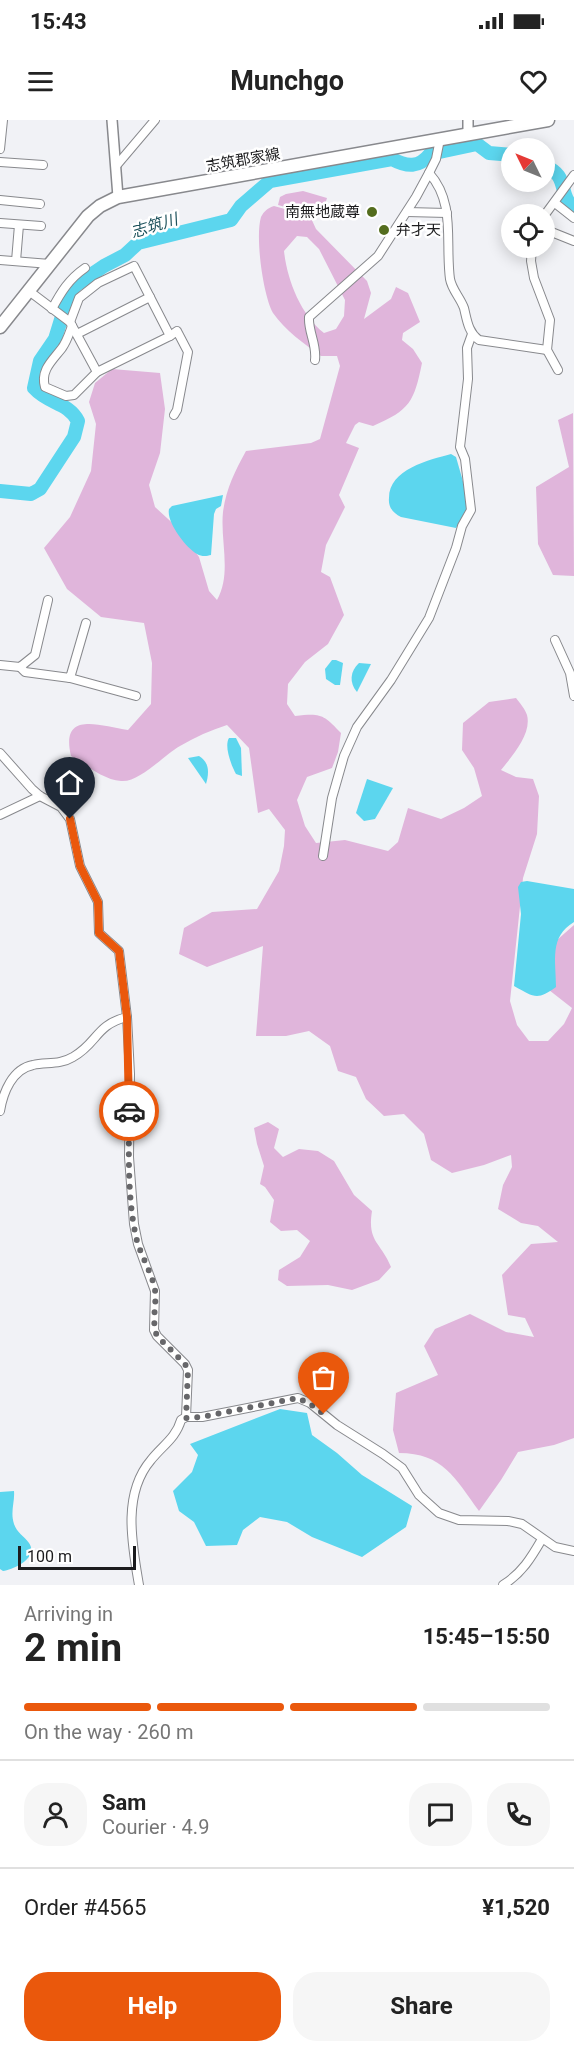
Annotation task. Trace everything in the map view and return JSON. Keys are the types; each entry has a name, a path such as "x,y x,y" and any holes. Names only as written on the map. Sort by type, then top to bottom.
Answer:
{"main road":[{"name":"志筑郡家線","path":"0,327 88,216 100,206 118,197 440,143 468,134 548,120"}],"street":[{"path":"0,149 3,120"},
{"path":"112,120 118,197"},
{"path":"116,166 155,120"},
{"path":"468,120 468,134"},
{"path":"315,360 315,345 309,317 378,256 429,173 440,143"},
{"path":"0,162 43,165"},
{"path":"429,173 440,189 447,213 451,282 461,298 472,334 479,340 547,351"},
{"path":"554,204 574,175"},
{"path":"0,200 40,204"},
{"path":"557,200 574,219"},
{"path":"406,212 447,213"},
{"path":"0,223 40,226"},
{"path":"15,261 19,225"},
{"path":"555,233 574,241"},
{"path":"531,258 534,278 550,320 547,351 558,370"},
{"path":"0,260 50,264"},
{"path":"170,336 134,266 98,283 79,298 62,348 47,365 43,384 45,387 69,396 78,392 97,372 170,336 177,331 188,352 177,410 174,415"},
{"path":"54,311 62,291 75,275 86,268"},
{"path":"29,291 70,322 97,372"},
{"path":"76,334 150,297"},
{"path":"323,856 332,798 344,756 357,726 391,681 429,618 462,526 471,510 465,459 460,447 468,379 467,348 472,334"},
{"path":"20,667 35,655 48,600"},
{"path":"70,678 86,623"},
{"path":"555,640 570,673 574,696"},
{"path":"0,665 20,667 26,672 70,678 136,696"},
{"path":"0,753 40,796 55,803 70,819 80,866 98,902 99,933 119,951 127,1017 130,1074 129,1156 134,1224 138,1244 155,1291 154,1330 188,1370 186,1418"},
{"path":"0,814 40,796"},
{"path":"0,1111 3,1096 10,1082 24,1067 71,1059 84,1050 105,1026 127,1017"},
{"path":"139,1585 132,1532 132,1500 135,1486 150,1460 178,1431 181,1420 298,1398 402,1468 419,1495 439,1513 459,1520 508,1521 522,1524 555,1547 574,1551"},
{"path":"503,1585 516,1577 528,1564 542,1539"}],"shaded area":[{"path":"303,191 327,198 321,217 278,205 280,197"},
{"path":"274,206 310,216 316,229 367,281 371,293 364,319 391,299 396,287 408,293 420,322 403,333 402,340 413,349 422,363 413,396 395,415 373,426 359,422 355,425 346,443 359,448 339,495 345,507 326,545 321,572 330,577 344,615 328,644 305,662 288,684 287,704 295,716 321,716 341,733 338,752 332,768 307,777 297,800 305,826 316,843 345,840 388,851 398,842 408,808 441,819 464,808 482,796 474,768 462,750 463,723 489,702 516,698 527,715 527,730 501,770 516,777 533,779 539,796 537,834 523,878 510,1001 517,1025 529,1041 548,1041 564,1024 572,1008 549,990 550,969 557,940 574,925 574,1438 554,1445 518,1452 479,1511 455,1478 437,1463 427,1457 399,1453 393,1430 396,1393 438,1375 424,1346 435,1329 470,1314 506,1332 534,1337 525,1318 508,1315 502,1275 531,1244 558,1242 538,1226 521,1223 498,1209 503,1185 512,1167 511,1155 452,1173 431,1160 424,1134 404,1114 384,1116 366,1099 356,1077 338,1071 330,1046 309,1031 286,1036 256,1036 263,946 207,967 179,954 184,928 212,912 257,909 279,871 285,830 269,809 258,813 249,748 227,725 186,743 136,778 128,780 108,778 71,756 69,742 71,732 77,727 95,724 128,730 151,704 152,663 144,623 101,617 67,589 44,548 70,517 91,471 96,424 89,402 95,383 112,369 160,373 165,409 160,453 149,485 155,507 180,530 199,557 209,591 217,600 225,568 222,523 224,504 231,480 246,451 311,443 320,439 340,366 337,356 321,356 295,336 283,325 269,305 263,280 259,226 265,211","holes":["297,236 307,237 319,249 345,300 344,316 336,329 324,333 308,316 296,295 284,251"]},
{"path":"573,413 574,576 553,575 538,544 536,487 569,467 558,420"},
{"path":"268,1122 279,1129 274,1148 283,1157 299,1149 318,1151 334,1161 354,1195 372,1211 373,1236 391,1267 379,1280 352,1290 328,1285 287,1286 278,1280 279,1270 300,1257 310,1241 297,1230 281,1231 270,1222 274,1200 260,1184 264,1166 254,1128"}],"water":[{"path":"451,454 456,457 464,485 467,508 456,528 401,517 393,512 389,504 391,488 403,473 432,459"},
{"path":"223,495 221,506 214,514 211,555 199,555 178,534 171,521 169,509 172,506"},
{"path":"332,660 343,663 340,685 335,685 326,679 325,669"},
{"path":"359,663 371,664 357,692 352,677"},
{"path":"229,738 236,738 241,748 242,776 236,774 230,761 227,746"},
{"path":"199,756 208,768 206,784 188,758"},
{"path":"367,779 393,788 375,819 364,821 356,813"},
{"path":"521,882 574,889 574,922 566,928 557,942 556,987 540,996 531,995 514,986 521,914 518,887"},
{"path":"280,1409 307,1413 312,1435 362,1475 412,1506 406,1527 362,1557 312,1537 287,1522 260,1517 243,1530 237,1545 206,1546 194,1522 179,1511 173,1491 192,1472 198,1455 190,1444"},
{"path":"14,1491 12,1515 14,1524 29,1543 31,1553 24,1562 3,1571 0,1569 0,1492"}],"waterway":[{"name":"志筑川","path":"0,491 31,494 40,489 74,437 78,421 74,415 34,388 40,361 55,339 71,290 104,266 125,255 138,243 231,220 241,206 270,181 392,159 412,165 422,162 430,154 477,144 489,153 501,154"},
{"name":"志筑川","path":"555,172 569,203 574,208"}],"way so far":[{"path":"129,1111 129,1156 134,1224 138,1244 155,1291 154,1330 188,1370 186,1418 298,1398 324,1414"}],"place":[{"name":"南無地蔵尊","path":"372,212"},
{"name":"弁才天","path":"384,230"}],"route":[{"path":"70,819 80,866 98,902 99,933 119,951 127,1017 129,1111"}]}
